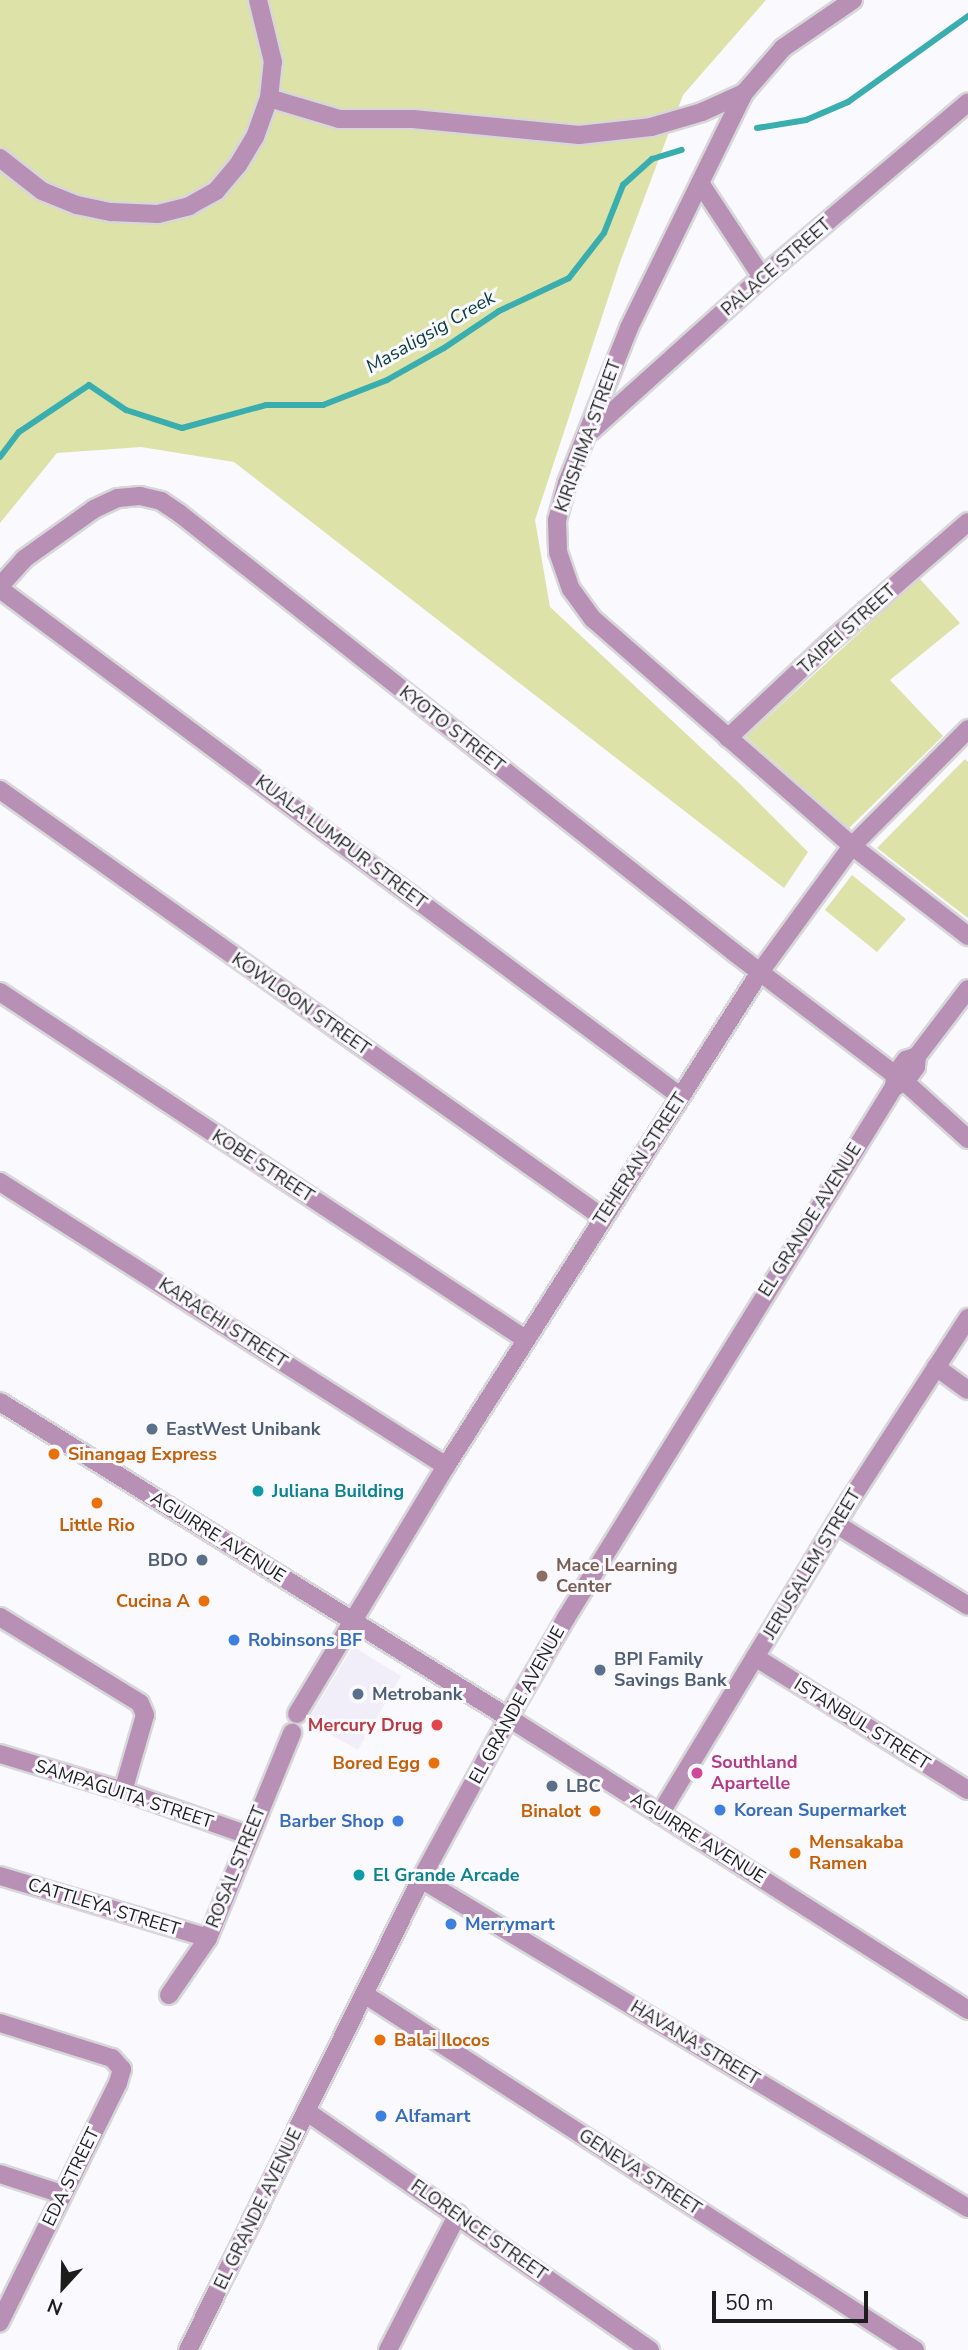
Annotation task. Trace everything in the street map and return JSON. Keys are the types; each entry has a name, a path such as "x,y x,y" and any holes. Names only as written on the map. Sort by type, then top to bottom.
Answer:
{"street":[{"path":"0,158 42,191 77,205 111,212 158,214 189,206 216,191 239,165 255,137 270,98 273,62 258,0"},
{"name":"KIRISHIMA STREET","path":"853,0 783,48 744,93 629,328 567,483 557,521 558,552 570,589 593,619 852,846 968,936"},
{"path":"270,98 339,119 413,119 579,135 651,127 702,112 744,93"},
{"name":"PALACE STREET","path":"587,435 762,277 968,102"},
{"path":"700,183 762,277"},
{"name":"KYOTO STREET","path":"0,588 24,559 94,509 118,498 140,496 161,501 968,1139"},
{"name":"TAIPEI STREET","path":"728,738 830,642 968,522"},
{"name":"KUALA LUMPUR STREET","path":"0,588 680,1096"},
{"name":"TEHERAN STREET","path":"354,1621 525,1339 760,972 852,846 968,729"},
{"name":"KOWLOON STREET","path":"0,790 602,1217"},
{"name":"EL GRANDE AVENUE","path":"188,2350 421,1879 509,1718 602,1559 898,1081 906,1060 917,1056 968,989"},
{"name":"KOBE STREET","path":"0,992 525,1339"},
{"name":"KARACHI STREET","path":"0,1182 446,1466"},
{"name":"JERUSALEM STREET","path":"660,1814 836,1524 968,1318"},
{"path":"936,1367 968,1390"},
{"name":"AGUIRRE AVENUE","path":"0,1402 509,1718 968,2010"},
{"path":"836,1524 968,1606"},
{"path":"0,1617 140,1703 145,1715 123,1791"},
{"path":"297,1714 354,1621"},
{"name":"ISTANBUL STREET","path":"755,1657 968,1790"},
{"name":"ROSAL STREET","path":"169,1995 208,1938 292,1733"},
{"name":"SAMPAGUITA STREET","path":"0,1754 123,1791 248,1835"},
{"name":"CATTLEYA STREET","path":"0,1876 208,1938"},
{"name":"HAVANA STREET","path":"421,1879 968,2208"},
{"name":"GENEVA STREET","path":"364,1994 915,2350"},
{"name":"EDA STREET","path":"0,2023 112,2058 122,2069 118,2083 1,2317"},
{"name":"FLORENCE STREET","path":"306,2111 458,2214 650,2350"},
{"path":"0,2174 62,2194"},
{"path":"394,2348 458,2214"}],"shaded area":[{"name":"Metrobank","path":"357,1649 401,1676 358,1750 307,1721 351,1650"}],"green space":[{"path":"0,0 766,0 683,95 619,265 535,520 550,607 740,784 808,852 784,888 234,462 141,447 57,453 0,523"},
{"path":"919,578 960,623 890,680 943,736 849,828 746,737"},
{"path":"965,759 968,762 968,918 877,848"},
{"path":"852,875 906,919 877,952 825,910"}],"waterway":[{"name":"Masaligsig Creek","path":"757,128 806,120 848,102 968,16"},
{"name":"Masaligsig Creek","path":"0,457 19,432 89,385 126,410 182,428 266,405 323,405 387,380 444,348 499,311 569,278 604,233 623,185 652,159 682,150"}],"place":[{"name":"EastWest Unibank","path":"152,1429"},
{"name":"Sinangag Express","path":"54,1454"},
{"name":"Juliana Building","path":"258,1491"},
{"name":"Little Rio","path":"97,1503"},
{"name":"BDO","path":"202,1560"},
{"name":"Mace Learning Center","path":"542,1576"},
{"name":"Cucina A","path":"204,1601"},
{"name":"Robinsons BF","path":"234,1640"},
{"name":"BPI Family Savings Bank","path":"600,1670"},
{"name":"Metrobank","path":"358,1694"},
{"name":"Mercury Drug","path":"437,1725"},
{"name":"Bored Egg","path":"434,1763"},
{"name":"Southland Apartelle","path":"697,1773"},
{"name":"LBC","path":"552,1786"},
{"name":"Korean Supermarket","path":"720,1810"},
{"name":"Binalot","path":"595,1811"},
{"name":"Barber Shop","path":"398,1821"},
{"name":"Mensakaba Ramen","path":"795,1853"},
{"name":"El Grande Arcade","path":"359,1875"},
{"name":"Merrymart","path":"451,1924"},
{"name":"Balai Ilocos","path":"380,2040"},
{"name":"Alfamart","path":"381,2116"}]}
